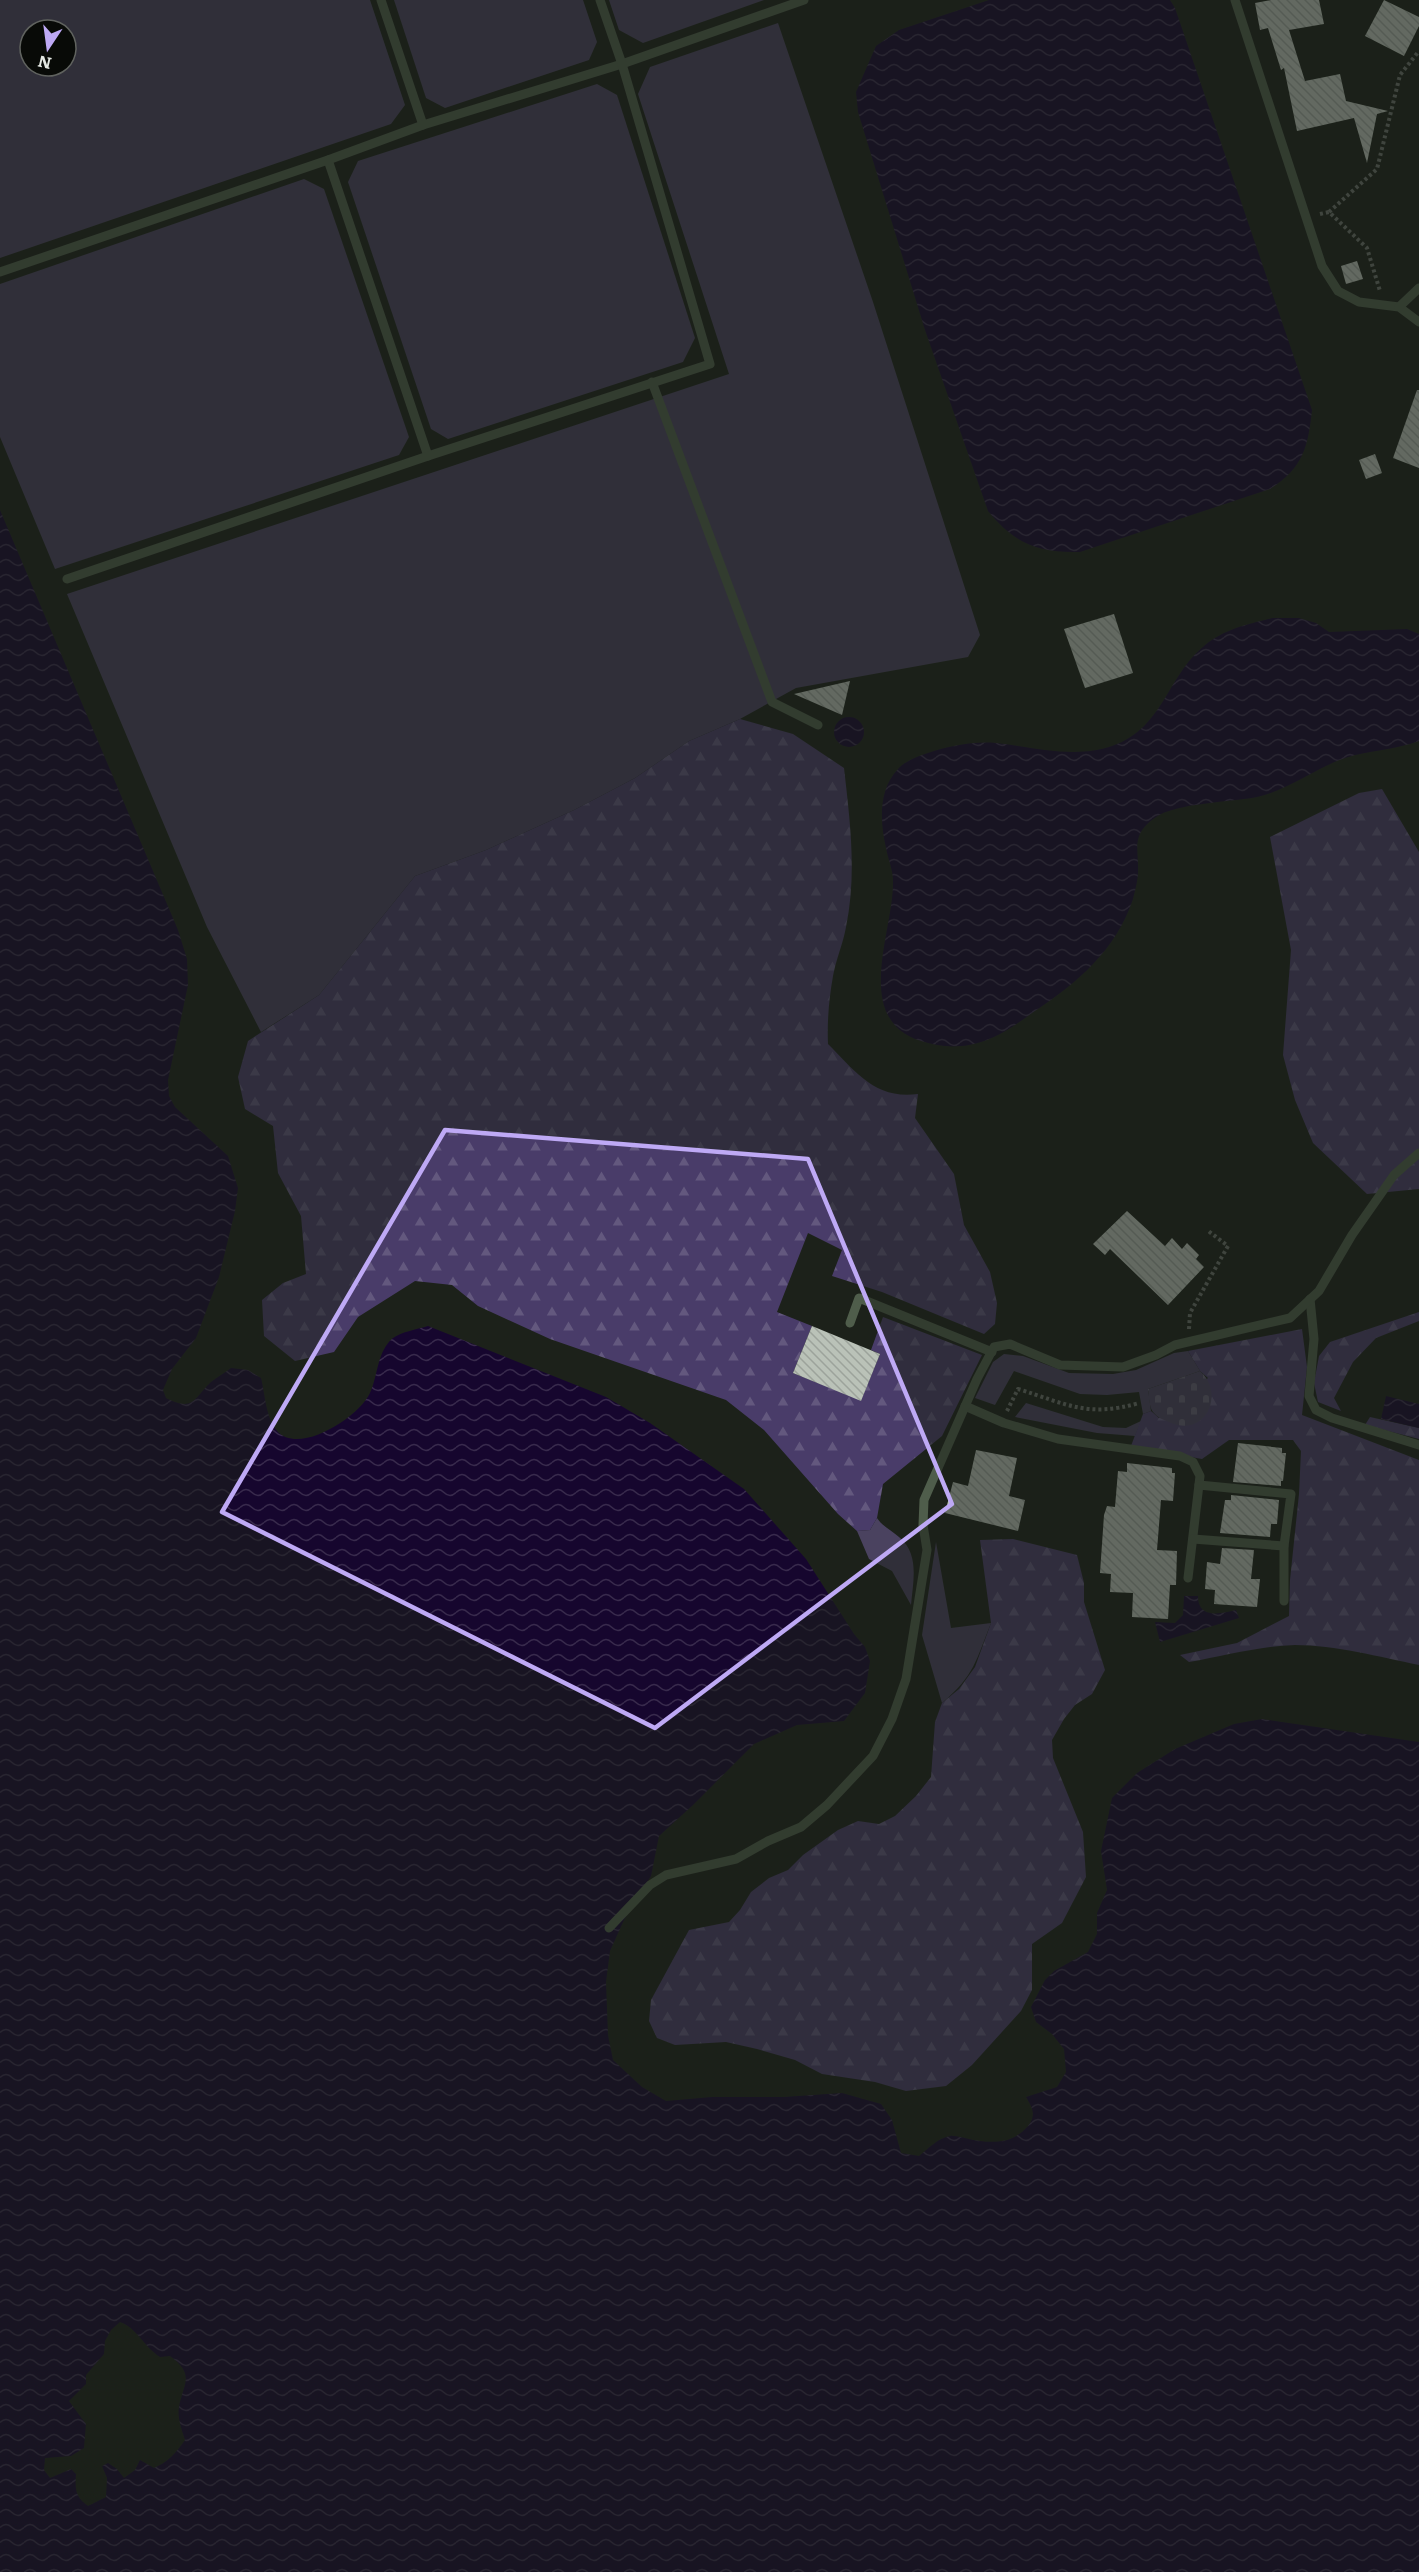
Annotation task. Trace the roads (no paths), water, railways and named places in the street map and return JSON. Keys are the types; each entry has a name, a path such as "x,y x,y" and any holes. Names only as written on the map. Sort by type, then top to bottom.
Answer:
{"lane":[{"path":"381,0 423,125"},
{"path":"67,579 428,456 710,364 622,64 600,0"},
{"path":"0,272 328,160 423,125 622,64 804,0"},
{"path":"1235,0 1322,266 1338,291 1359,302 1399,307 1419,322"},
{"path":"328,160 428,456"},
{"path":"1399,307 1419,288"},
{"path":"652,382 772,702 818,725"},
{"path":"609,1929 650,1885 666,1875 736,1859 768,1841 801,1827 828,1805 873,1756 892,1719 906,1679 927,1550 923,1525 924,1500 965,1406 994,1347 1010,1344 1060,1365 1123,1367 1188,1342 1290,1317 1318,1291 1352,1235 1394,1175 1419,1153"},
{"path":"850,1323 859,1298 992,1352"},
{"path":"1310,1299 1314,1339 1310,1396 1316,1410 1332,1418 1419,1445"},
{"path":"965,1406 1002,1422 1058,1439 1180,1456 1192,1462 1200,1476 1188,1578"},
{"path":"1199,1485 1291,1494 1284,1546 1284,1601"},
{"path":"1193,1539 1284,1546"}],"water":[{"path":"989,0 1170,0 1175,8 1312,410 1306,446 1297,465 1270,489 1080,552 1052,551 1028,544 1008,531 988,511 925,330 858,112 856,92 876,46 899,30"},
{"path":"0,510 178,930 187,959 188,985 168,1080 169,1096 175,1107 228,1156 238,1188 235,1211 219,1277 196,1338 172,1369 163,1390 166,1398 188,1404 211,1382 231,1368 248,1370 261,1378 268,1413 277,1431 287,1438 299,1439 313,1436 342,1422 364,1403 373,1386 384,1350 393,1338 428,1326 606,1397 650,1423 744,1489 806,1559 854,1634 865,1647 870,1661 865,1693 844,1721 797,1725 754,1744 659,1836 651,1876 624,1920 610,1951 606,1982 608,2035 613,2060 642,2087 666,2101 712,2097 784,2097 842,2093 881,2104 892,2120 901,2153 919,2156 937,2141 950,2136 993,2142 1016,2136 1028,2126 1033,2115 1026,2097 1057,2087 1066,2072 1064,2049 1052,2034 1036,2022 1031,2007 1045,1980 1054,1971 1088,1952 1097,1934 1097,1913 1107,1890 1101,1851 1112,1798 1137,1773 1175,1749 1234,1724 1262,1719 1419,1742 1419,2572 0,2572","holes":["120,2322 126,2325 154,2353 160,2357 170,2356 183,2369 186,2380 179,2415 185,2440 163,2463 154,2468 140,2460 135,2470 124,2478 108,2463 102,2466 107,2478 106,2497 88,2506 80,2499 77,2492 76,2474 71,2469 50,2478 44,2470 45,2458 71,2456 84,2448 86,2424 69,2401 86,2384 86,2375 104,2354 105,2341 111,2330"]},
{"path":"1273,618 1299,618 1316,623 1329,632 1407,629 1419,634 1419,741 1345,758 1269,794 1190,806 1165,812 1156,817 1139,836 1137,882 1126,917 1106,949 1066,988 1012,1027 978,1043 957,1046 939,1045 921,1041 900,1030 887,1014 882,994 881,972 893,881 884,838 882,807 891,777 898,769 908,761 920,756 970,743 996,743 1069,752 1084,752 1112,746 1129,738 1143,727 1154,715 1181,672 1204,646 1228,631"},
{"path":"849,717 860,721 864,732 860,743 849,747 838,743 834,732 838,721"},
{"path":"1386,1396 1419,1404 1419,1428 1381,1419"},
{"path":"1184,1596 1198,1596 1199,1603 1206,1612 1223,1613 1236,1610 1239,1618 1160,1642 1155,1622 1175,1623 1183,1615"}]}
